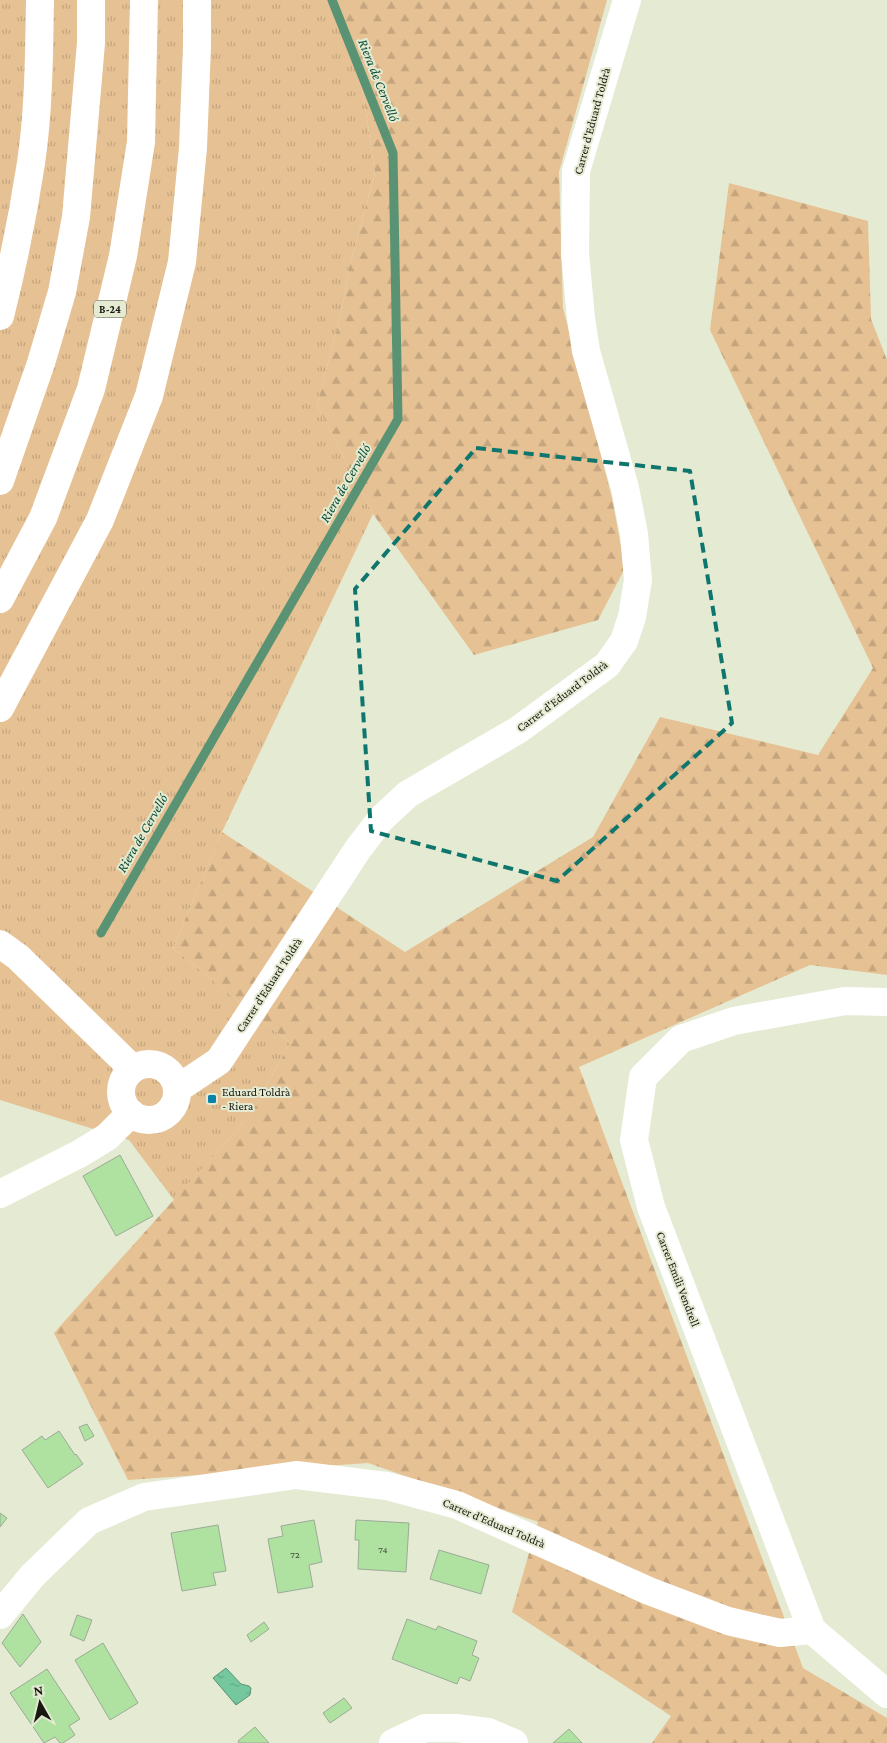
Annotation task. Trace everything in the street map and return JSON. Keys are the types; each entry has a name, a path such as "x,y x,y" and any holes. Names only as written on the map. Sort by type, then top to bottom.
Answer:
{"main road":[{"path":"0,316 16,255 31,161 38,68 40,0"},
{"path":"0,481 41,364 62,292 76,217 91,43 91,0"},
{"name":"B-24","path":"0,599 43,518 91,389 123,256 141,142 144,0"},
{"path":"0,708 100,520 149,396 182,262 193,148 197,0"},
{"name":"Carrer d'Eduard Toldrà","path":"177,1089 219,1061 358,848 381,819 408,794 518,730 607,665 624,641 632,618 638,580 634,534 625,488 586,350 575,254 576,171 627,0"},
{"path":"0,944 18,957 132,1068"},
{"name":"Carrer Emili Vendrell","path":"887,1002 845,1001 734,1021 681,1038 643,1077 634,1140 651,1207 812,1630 887,1694"},
{"path":"151,1063 162,1067 170,1073 177,1089 175,1101 170,1109 163,1116 147,1120 137,1118 124,1106 120,1093 126,1074 132,1068 141,1064 151,1063"},
{"path":"0,1194 79,1154 107,1137 131,1113"},
{"name":"Carrer d'Eduard Toldrà","path":"0,1615 33,1575 89,1522 144,1496 296,1475 388,1486 457,1505 649,1590 728,1621 780,1633 812,1630"},
{"path":"393,1743 426,1728 456,1728 488,1732 514,1743"}],"highlighted area":[{"path":"476,448 690,471 732,723 557,881 371,831 355,589"}],"green space":[{"path":"0,0 331,0 340,27 355,58 364,99 375,173 349,268 342,310 317,405 373,514 222,832 173,948 290,1043 251,1114 174,1200 129,1140 0,1100"},
{"path":"331,0 607,0 559,172 563,308 612,498 625,568 598,620 474,655 373,514 317,405 342,310 349,268 375,173 364,99 355,58 340,27"},
{"path":"729,183 868,221 871,319 887,360 887,975 810,965 579,1067 803,1668 887,1718 887,1743 652,1743 671,1716 512,1612 538,1522 368,1463 128,1480 54,1333 251,1114 290,1043 173,948 222,832 405,952 593,837 660,717 818,755 873,668 710,330"}],"water":[{"path":"226,1668 241,1684 251,1688 250,1695 236,1705 213,1678"}],"building":[{"path":"120,1155 153,1216 116,1236 83,1176"},
{"path":"87,1424 94,1436 85,1441 79,1427"},
{"path":"59,1431 83,1464 48,1488 22,1450 42,1436 45,1440"},
{"path":"0,1513 7,1518 0,1527"},
{"path":"314,1520 322,1562 309,1565 313,1587 278,1593 268,1539 283,1536 281,1526"},
{"path":"356,1520 409,1523 406,1572 358,1569 359,1540 355,1540"},
{"path":"218,1525 226,1571 213,1573 216,1585 182,1591 171,1533"},
{"path":"439,1550 489,1565 481,1594 430,1579"},
{"path":"23,1614 41,1642 20,1667 2,1643"},
{"path":"77,1615 92,1620 84,1641 70,1635"},
{"path":"407,1619 436,1630 438,1626 477,1641 472,1655 479,1658 470,1681 460,1677 457,1684 392,1659"},
{"path":"264,1622 269,1629 251,1642 247,1635"},
{"path":"103,1643 138,1703 110,1720 75,1660"},
{"path":"47,1669 80,1719 69,1726 75,1735 63,1743 60,1743 55,1737 44,1743 10,1693"},
{"path":"344,1698 352,1708 330,1723 323,1713"},
{"path":"255,1727 269,1743 239,1743 238,1741"},
{"path":"569,1729 582,1743 553,1743"}],"waterway":[{"name":"Riera de Cervelló","path":"101,933 398,419 393,153 332,0"}],"place":[{"name":"Eduard Toldrà - Riera","path":"212,1099"}]}
